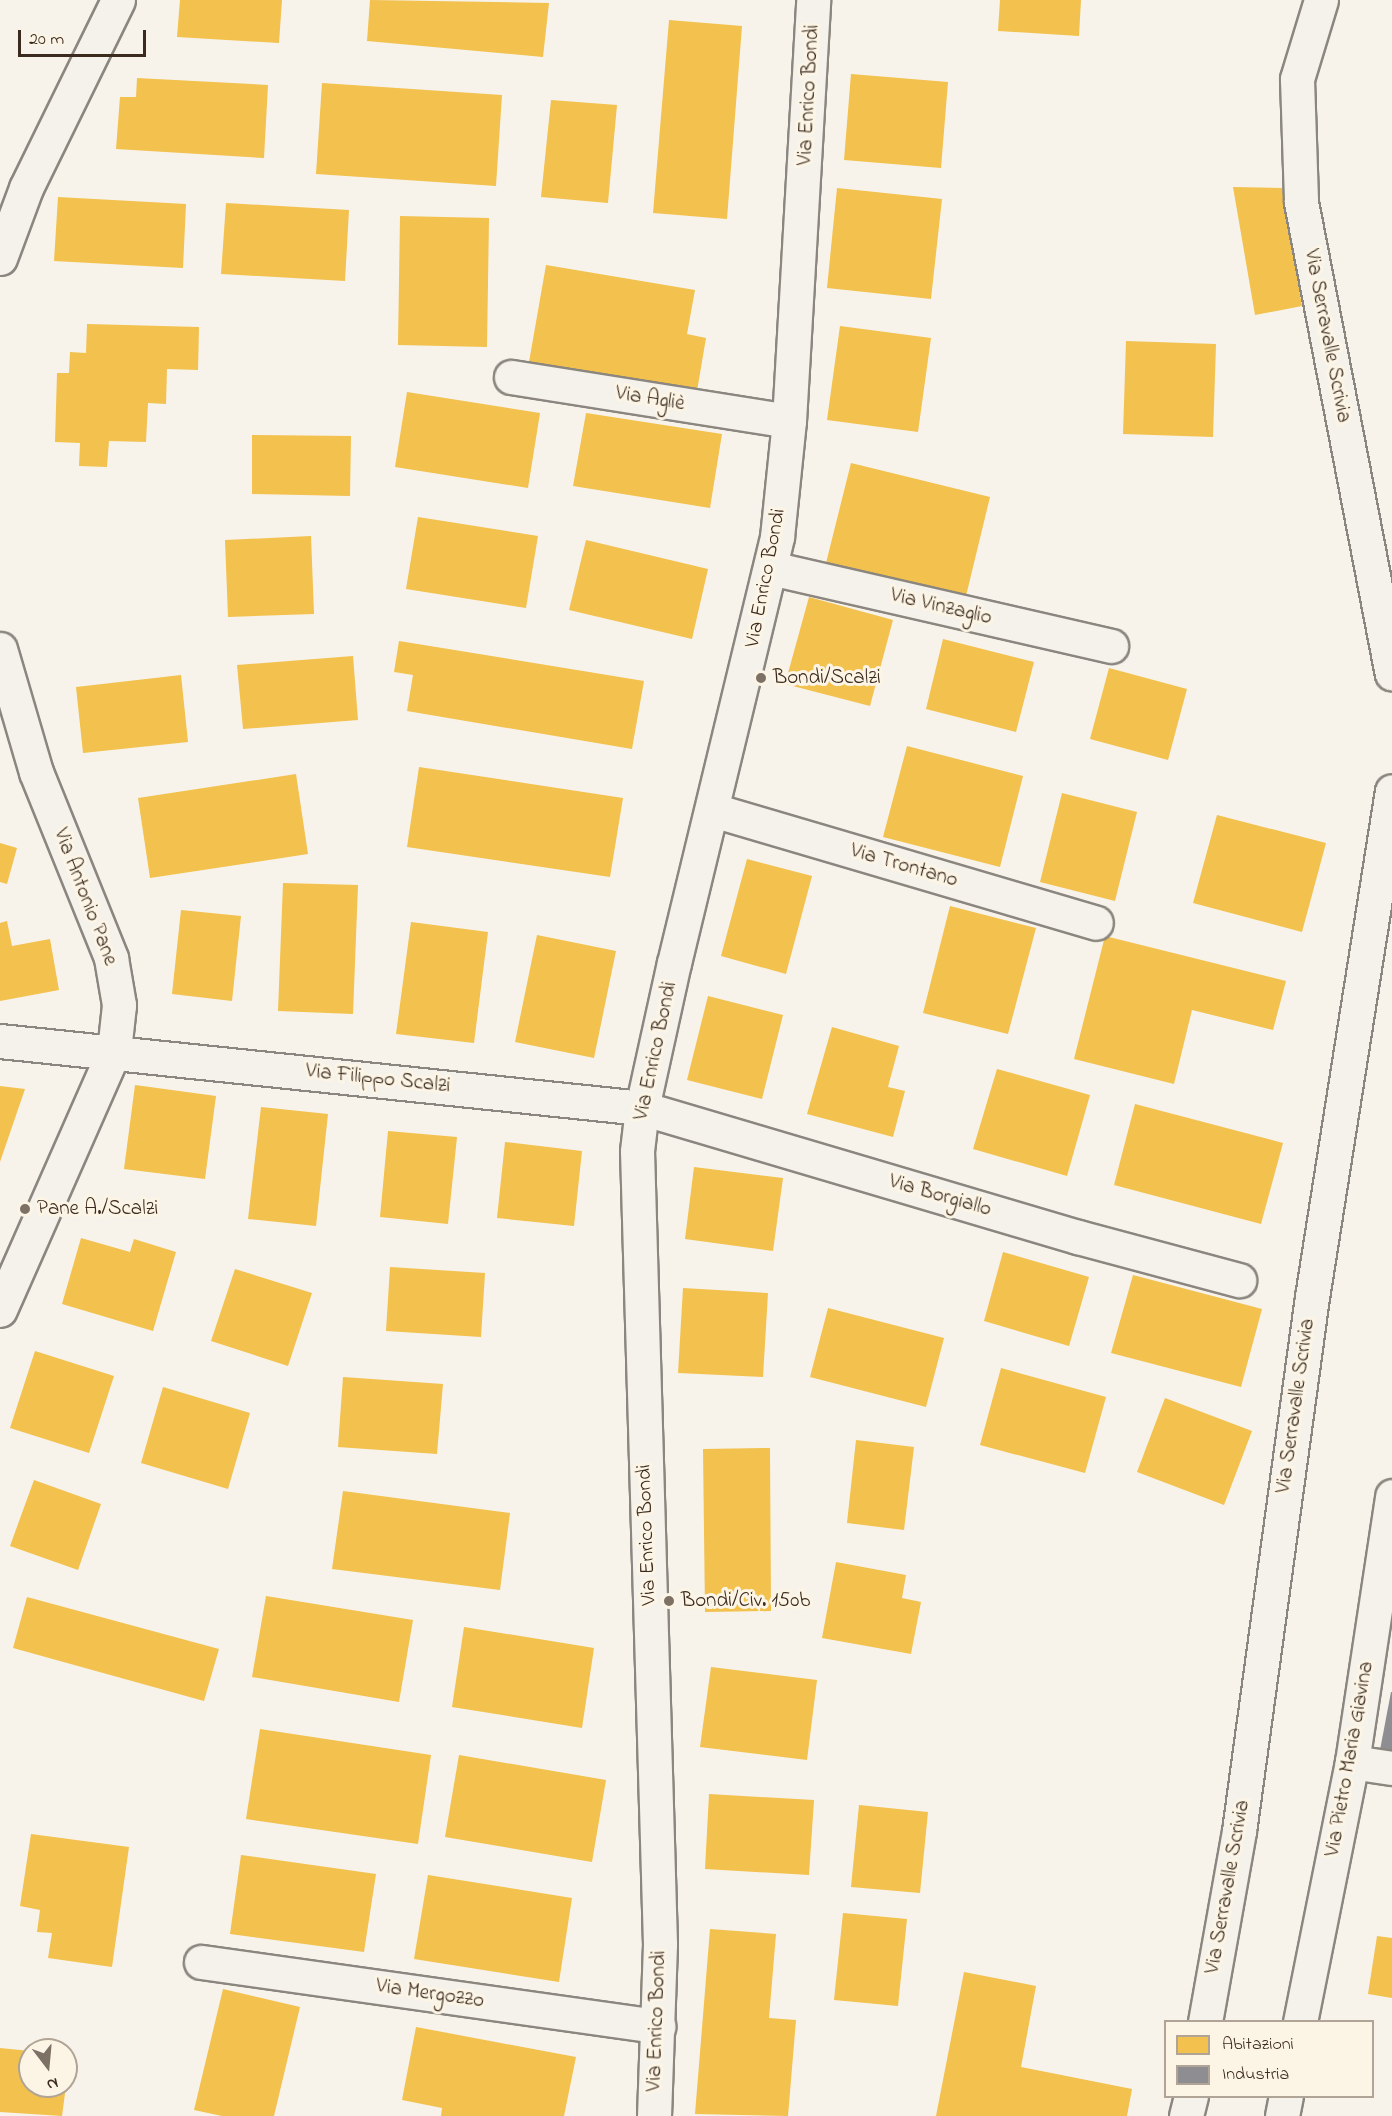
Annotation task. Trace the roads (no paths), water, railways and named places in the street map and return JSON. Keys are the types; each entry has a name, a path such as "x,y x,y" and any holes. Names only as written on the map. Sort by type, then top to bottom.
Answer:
{"street":[{"path":"0,258 26,188 118,0"},
{"name":"Via Enrico Bondi","path":"654,2116 659,2026 637,1222 642,1108 771,568 789,421 813,0"},
{"name":"Via Serravalle Scrivia","path":"1322,0 1297,79 1301,202 1392,673"},
{"name":"Via Agliè","path":"512,377 789,421"},
{"name":"Via Vinzaglio","path":"771,568 1111,646"},
{"name":"Via Antonio Pane","path":"0,649 36,772 111,958 119,1005 114,1051 0,1310"},
{"name":"Via Serravalle Scrivia","path":"1205,2020 1239,1832 1312,1298 1392,791"},
{"name":"Via Trontano","path":"713,810 1096,923"},
{"name":"Via Filippo Scalzi","path":"0,1041 114,1051 642,1108"},
{"name":"Via Borgiallo","path":"642,1108 1078,1237 1239,1280"},
{"name":"Via Pietro Maria Giavina","path":"1300,2020 1352,1762 1392,1496"},
{"path":"1352,1762 1392,1768"},
{"name":"Via Mergozzo","path":"201,1962 659,2026"},
{"path":"1186,2116 1191,2098"},
{"path":"1282,2116 1286,2098"}],"place":[{"name":"Bondi/Scalzi","path":"761,678"},
{"name":"Pane A./Scalzi","path":"25,1209"},
{"name":"Bondi/Civ. 150b","path":"669,1601"}]}
